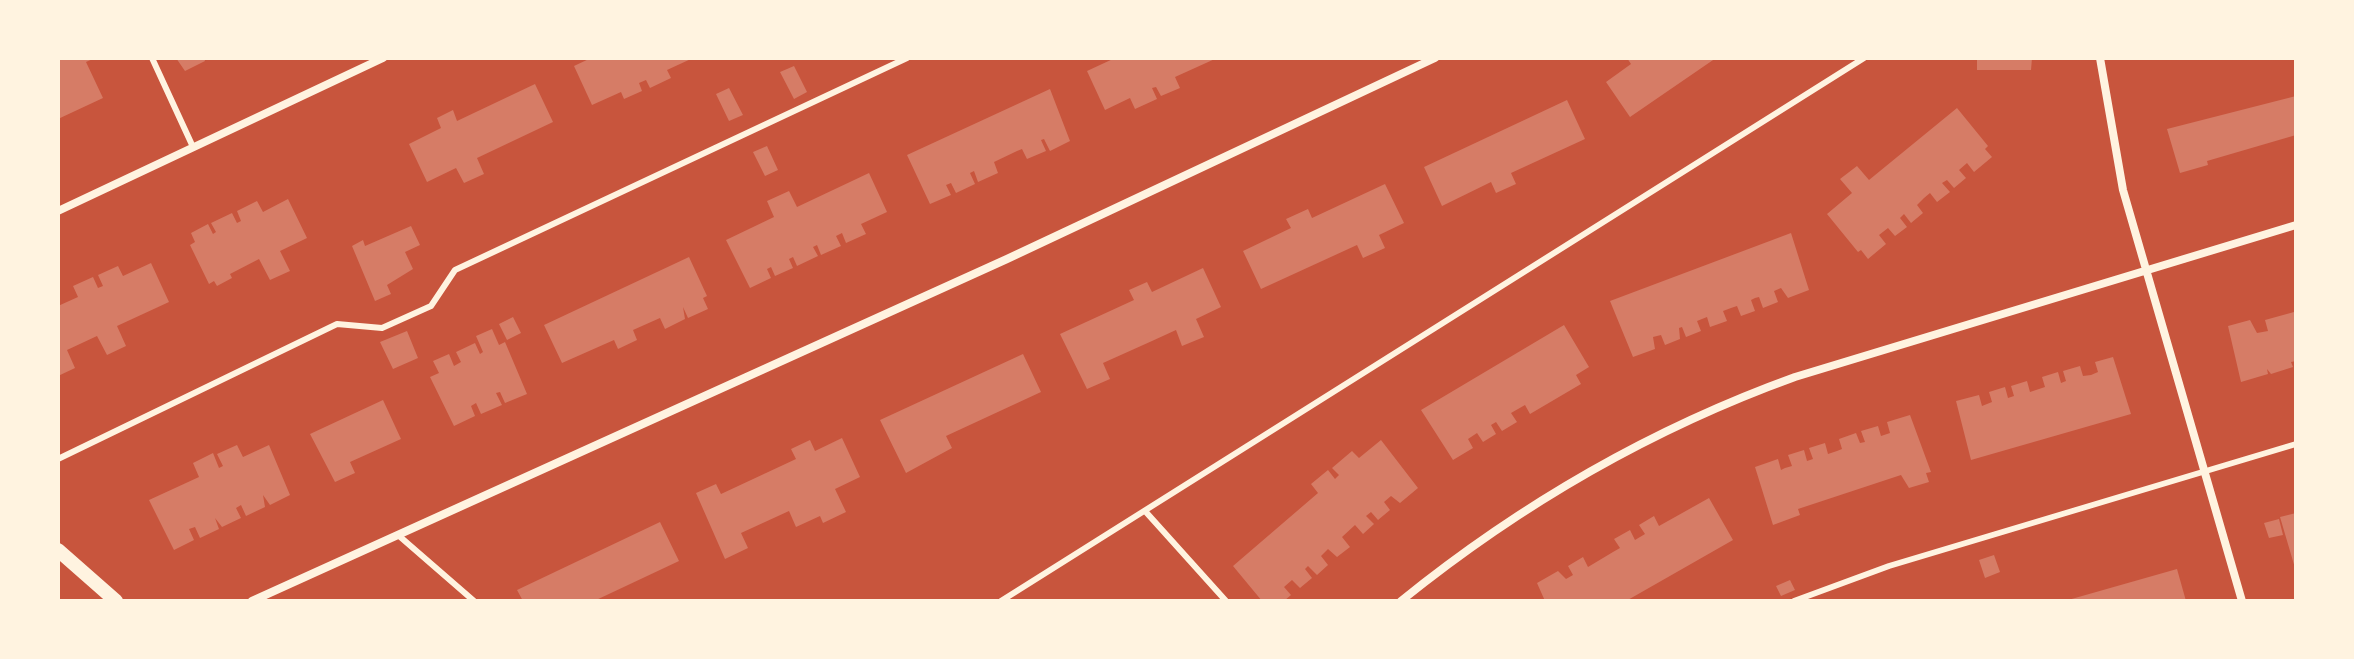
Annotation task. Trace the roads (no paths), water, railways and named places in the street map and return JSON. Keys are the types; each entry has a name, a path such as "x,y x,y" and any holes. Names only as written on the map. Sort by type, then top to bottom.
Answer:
{"street":[{"path":"58,211 383,58"},
{"path":"252,601 1022,253 1435,58"},
{"path":"2100,58 2120,175 2242,601"},
{"path":"1401,601 1558,488 1719,404 1795,377 2296,225"},
{"path":"58,550 116,601"}],"lane":[{"path":"152,58 193,147"},
{"path":"58,459 337,324 382,328 431,306 455,270 907,58"},
{"path":"1001,601 1864,58"},
{"path":"1794,601 1889,566 2296,444"},
{"path":"1145,511 1226,601"},
{"path":"398,535 474,601"}]}
